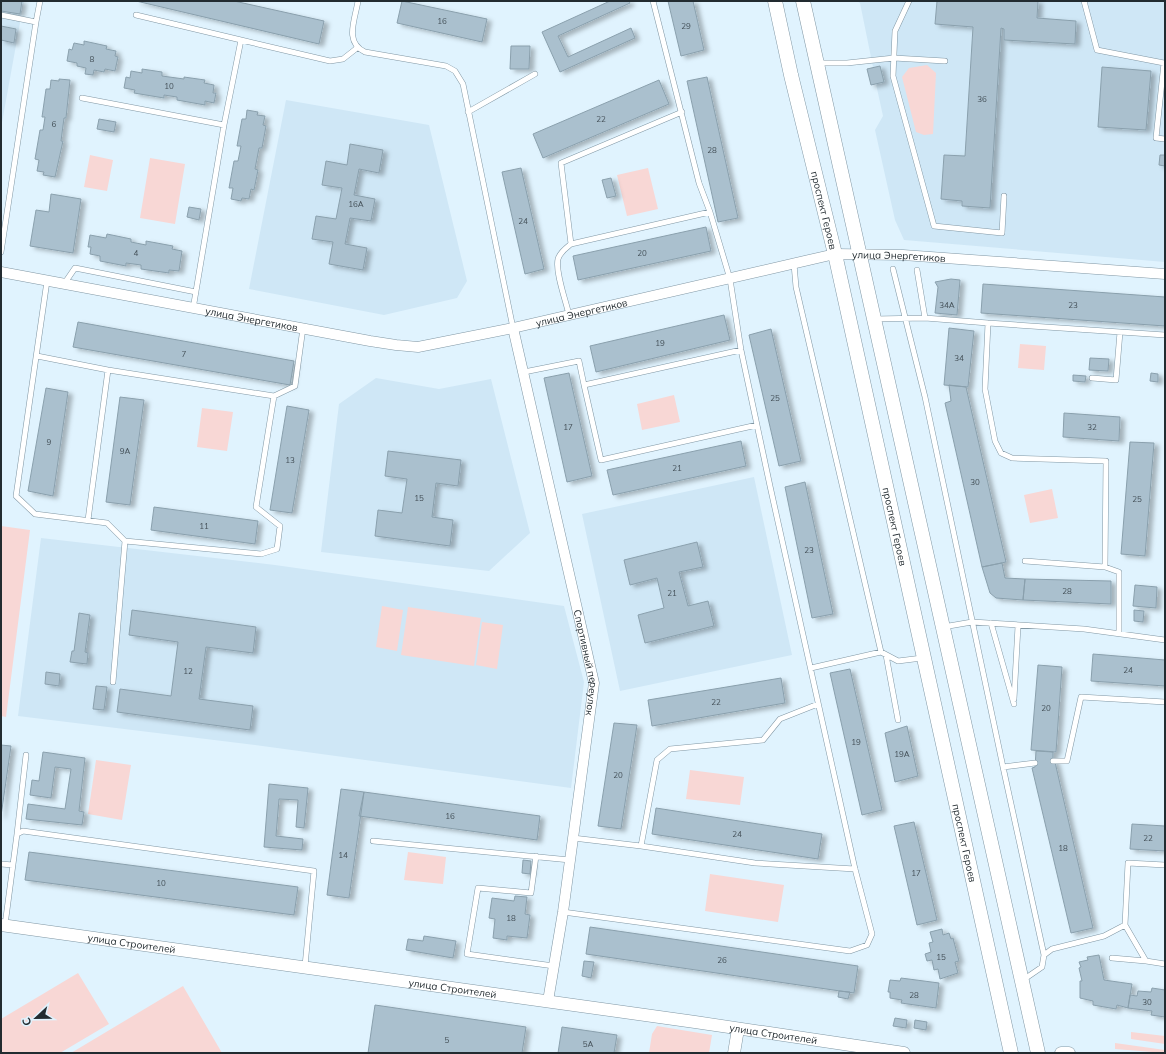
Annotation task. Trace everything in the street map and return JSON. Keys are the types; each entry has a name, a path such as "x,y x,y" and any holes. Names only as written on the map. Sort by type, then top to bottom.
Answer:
{"main road":[{"name":"проспект Героев","path":"775,1 793,83 835,254 925,657 1011,1053"},
{"path":"803,1 1038,1053"}],"street":[{"name":"улица Энергетиков","path":"1,272 193,309 396,345 418,346 513,328 835,254 903,255 1165,274"},
{"name":"Спортивный переулок","path":"513,328 594,683 563,912 548,1002"},
{"name":"улица Строителей","path":"3,926 904,1053"},
{"path":"734,1053 738,1029"},
{"path":"1060,1053 1069,1053"}],"lane":[{"path":"1,252 40,1"},
{"path":"358,1 352,36 357,48 365,52 446,66 455,71 463,84 513,328"},
{"path":"563,912 850,951 867,945 872,934 855,869 757,425 741,350 730,279 710,212 699,183 653,1"},
{"path":"909,1 895,31 894,76 934,226 1002,233 1004,196"},
{"path":"1084,1 1097,50 1164,63 1156,138 1165,139"},
{"path":"136,15 330,61 343,59 357,48"},
{"path":"1,16 36,22"},
{"path":"193,309 224,125 241,40"},
{"path":"817,63 848,64 894,58 945,61"},
{"path":"468,112 535,74"},
{"path":"82,98 224,125"},
{"path":"571,244 561,163 682,112"},
{"path":"570,315 558,267 558,258 563,250 571,244 710,212"},
{"path":"794,264 796,287 884,653 898,720"},
{"path":"64,284 75,268 196,292"},
{"path":"893,270 925,397 1044,955 1042,967 1021,981"},
{"path":"916,270 925,318"},
{"path":"47,281 16,496 35,514 107,523 125,541 261,554 277,549 280,526 256,507 274,396"},
{"path":"874,319 906,317 925,318 1165,335"},
{"path":"988,323 985,389 996,441 1001,453 1012,458 1106,461 1105,567"},
{"path":"37,356 108,370 274,396 295,386 302,328"},
{"path":"1092,378 1116,380 1120,332"},
{"path":"584,385 741,350"},
{"path":"524,372 579,360 601,460 757,425"},
{"path":"88,520 108,370"},
{"path":"113,682 125,541"},
{"path":"1025,561 1105,567 1119,572 1119,633"},
{"path":"942,627 972,622 1084,629 1165,640"},
{"path":"991,624 1014,704 1018,626"},
{"path":"811,668 884,653 898,661 925,657"},
{"path":"1053,760 1067,760 1081,697 1165,702"},
{"path":"641,846 657,760 670,749 763,740 780,719 818,704"},
{"path":"3,926 13,865 26,755"},
{"path":"1003,767 1035,763"},
{"path":"17,834 23,831 314,871 304,968"},
{"path":"573,838 641,846 755,863 855,869"},
{"path":"373,841 570,860"},
{"path":"536,856 531,893 478,888 467,954 554,966"},
{"path":"1146,961 1125,925 1128,863 1165,865"},
{"path":"1,864 13,865"},
{"path":"1044,955 1052,949 1104,936 1125,925"},
{"path":"1112,958 1165,964"}],"shaded area":[{"path":"1,1 24,1 1,128"},
{"path":"857,1 1165,1 1165,262 904,240 895,220 875,130 883,116 876,84 871,85 867,69 873,67 860,3"},
{"path":"927,65 936,73 933,134 924,135 916,132 902,77 909,68"},
{"path":"286,100 429,125 467,281 457,298 384,315 249,289"},
{"path":"90,155 113,160 107,191 84,187"},
{"path":"150,158 185,164 175,224 140,218"},
{"path":"648,168 658,209 627,216 617,175"},
{"path":"1020,344 1046,346 1044,370 1018,368"},
{"path":"376,378 439,389 491,379 530,533 489,571 321,552 339,404"},
{"path":"674,395 680,422 642,430 637,404"},
{"path":"202,408 233,412 227,451 197,447"},
{"path":"754,477 792,655 620,691 582,514"},
{"path":"1052,489 1058,518 1030,523 1024,495"},
{"path":"1,526 30,530 6,717 1,716"},
{"path":"41,538 275,565 564,606 584,682 571,788 255,745 18,716"},
{"path":"382,606 403,610 397,651 376,647"},
{"path":"408,607 481,618 474,666 401,655"},
{"path":"482,622 503,625 497,669 476,665"},
{"path":"96,760 131,765 122,820 88,814"},
{"path":"690,770 744,777 740,805 686,799"},
{"path":"408,852 446,857 443,884 404,880"},
{"path":"710,874 784,885 778,922 705,911"},
{"path":"78,973 109,1024 60,1053 1,1053 1,1019"},
{"path":"183,986 222,1053 71,1053"},
{"path":"657,1026 712,1035 709,1053 649,1053 652,1034"},
{"path":"1131,1032 1165,1036 1165,1044 1131,1039"},
{"path":"1115,1043 1165,1050 1165,1053 1115,1049"}],"building":[{"path":"1,1 22,1 20,14 1,11"},
{"path":"136,1 234,1 324,21 319,44"},
{"path":"402,1 487,19 482,42 397,23"},
{"path":"610,1 629,1 630,3 558,36 568,57 631,28 635,38 560,72 542,32"},
{"path":"668,1 693,1 704,50 681,56"},
{"path":"937,1 1038,1 1037,18 1076,21 1075,44 1004,40 1004,29 1001,28 990,208 962,206 962,201 941,199 944,155 965,156 973,27 935,24"},
{"path":"1,26 16,29 14,43 1,40"},
{"path":"84,41 107,46 106,49 116,51 115,56 118,57 115,71 105,69 104,72 94,70 93,75 85,74 86,68 77,66 77,63 67,61 69,49 72,50 74,43 84,45"},
{"path":"511,46 530,46 529,69 510,69"},
{"path":"880,66 884,82 871,85 867,69"},
{"path":"1102,67 1151,71 1146,130 1098,127"},
{"path":"142,69 162,72 162,76 205,80 204,83 214,85 213,93 216,93 214,103 205,101 205,105 177,100 177,97 164,95 164,98 134,93 135,90 124,88 126,77 130,78 131,71 142,73"},
{"path":"707,77 738,218 718,222 687,81"},
{"path":"59,79 70,80 66,118 64,118 61,141 63,141 55,177 43,175 44,172 37,171 39,160 35,159 40,130 43,130 45,117 42,117 46,89 50,89 51,80 59,81"},
{"path":"659,80 669,104 543,158 533,134"},
{"path":"247,110 258,112 257,115 265,116 263,125 266,126 262,148 259,148 255,169 258,170 254,190 251,189 249,199 242,198 241,201 231,199 233,188 229,188 234,161 238,161 241,146 237,146 242,119 246,119"},
{"path":"99,119 116,122 114,132 97,129"},
{"path":"350,144 383,150 379,173 359,169 354,195 375,199 371,221 350,218 345,244 367,248 363,270 329,264 333,242 312,239 316,216 336,219 342,188 322,185 326,161 347,165"},
{"path":"1160,155 1165,155 1165,166 1159,165"},
{"path":"521,168 544,269 525,274 502,172"},
{"path":"611,178 616,196 607,198 602,180"},
{"path":"51,194 81,199 73,253 30,246 36,210 49,212"},
{"path":"189,207 201,209 199,220 187,217"},
{"path":"706,227 711,251 578,280 573,256"},
{"path":"107,234 131,239 131,242 146,245 146,241 173,246 172,249 182,251 179,271 169,270 169,273 141,269 141,265 126,263 126,266 100,261 100,256 90,254 91,247 88,247 90,235 106,238"},
{"path":"951,279 960,280 957,315 935,313 938,287 935,282"},
{"path":"983,284 1165,297 1165,326 981,313"},
{"path":"724,315 730,340 596,372 590,346"},
{"path":"78,322 294,361 290,385 73,347"},
{"path":"949,328 974,331 968,387 944,385"},
{"path":"771,329 801,461 779,466 749,335"},
{"path":"1090,358 1109,359 1108,371 1089,370"},
{"path":"569,373 592,476 567,482 544,378"},
{"path":"1151,373 1158,374 1158,382 1150,381"},
{"path":"1073,375 1086,376 1085,382 1073,381"},
{"path":"949,385 966,387 1006,562 982,567 945,403 951,401"},
{"path":"46,388 68,392 53,496 28,491"},
{"path":"120,397 144,400 130,505 106,502"},
{"path":"287,406 309,410 292,513 270,510"},
{"path":"1064,413 1120,417 1119,441 1063,437"},
{"path":"741,441 746,466 613,495 607,470"},
{"path":"1130,442 1154,443 1145,556 1121,554"},
{"path":"388,451 461,460 458,486 436,483 432,517 453,520 450,546 375,536 378,510 402,513 407,479 385,476"},
{"path":"805,482 833,614 812,618 785,487"},
{"path":"154,507 258,521 255,544 151,530"},
{"path":"697,542 703,567 679,572 688,606 708,601 714,626 645,643 638,615 664,608 657,578 630,585 624,560"},
{"path":"1002,563 1005,578 1025,579 1023,600 996,598 990,593 982,567"},
{"path":"1025,579 1111,581 1111,604 1023,600"},
{"path":"1135,585 1157,587 1156,608 1133,606"},
{"path":"132,610 256,627 253,653 206,647 199,699 253,706 250,730 117,712 120,689 171,696 178,642 129,635"},
{"path":"1134,610 1144,611 1143,622 1134,621"},
{"path":"79,613 90,615 85,652 88,653 87,664 70,662 72,651 74,651"},
{"path":"1093,654 1165,660 1165,686 1091,681"},
{"path":"1038,665 1062,667 1056,752 1031,750"},
{"path":"850,669 882,810 862,815 830,673"},
{"path":"46,672 60,674 59,686 45,684"},
{"path":"781,678 785,703 652,726 648,700"},
{"path":"96,686 107,687 104,710 93,709"},
{"path":"614,723 637,725 621,829 598,826"},
{"path":"907,726 918,776 895,782 885,733"},
{"path":"1,745 11,746 1,816"},
{"path":"1036,751 1053,752 1053,763 1055,762 1093,928 1071,933 1032,768 1035,767"},
{"path":"43,752 85,758 79,811 84,812 82,825 26,819 28,804 65,809 71,769 55,767 51,798 30,795 32,780 39,781"},
{"path":"269,784 308,788 304,828 296,827 298,800 279,799 276,836 303,839 302,850 264,847"},
{"path":"341,789 364,792 349,898 327,895"},
{"path":"364,792 540,816 537,840 359,816"},
{"path":"656,808 822,834 818,859 652,834"},
{"path":"914,822 937,920 917,925 894,826"},
{"path":"1132,824 1165,826 1165,851 1130,849"},
{"path":"29,852 298,887 294,915 25,880"},
{"path":"523,860 531,861 530,874 522,873"},
{"path":"515,896 527,897 525,914 530,915 527,938 507,936 507,940 493,938 495,919 489,918 492,898 514,901"},
{"path":"590,927 858,966 854,993 586,954"},
{"path":"942,929 943,935 949,933 951,939 953,938 959,961 955,962 958,973 940,979 938,969 934,970 932,960 927,961 925,954 931,952 929,943 933,942 930,932"},
{"path":"424,936 456,941 453,958 406,950 408,939 423,941"},
{"path":"1099,955 1104,980 1132,984 1128,1008 1117,1005 1116,1009 1093,1005 1093,1001 1080,998 1080,981 1082,981 1079,962 1088,960 1087,957"},
{"path":"584,961 594,962 591,978 582,976"},
{"path":"901,978 939,983 936,1008 901,1003 902,1000 890,998 890,992 888,992 890,980 900,981"},
{"path":"1152,988 1165,990 1165,1017 1151,1015 1152,1011 1128,1008 1130,995 1137,996 1138,991 1151,992"},
{"path":"839,991 850,992 848,999 838,997"},
{"path":"375,1005 526,1027 522,1053 368,1053"},
{"path":"895,1018 907,1020 906,1028 893,1026"},
{"path":"915,1020 927,1022 926,1030 914,1028"},
{"path":"562,1027 617,1035 614,1053 558,1053"}]}
